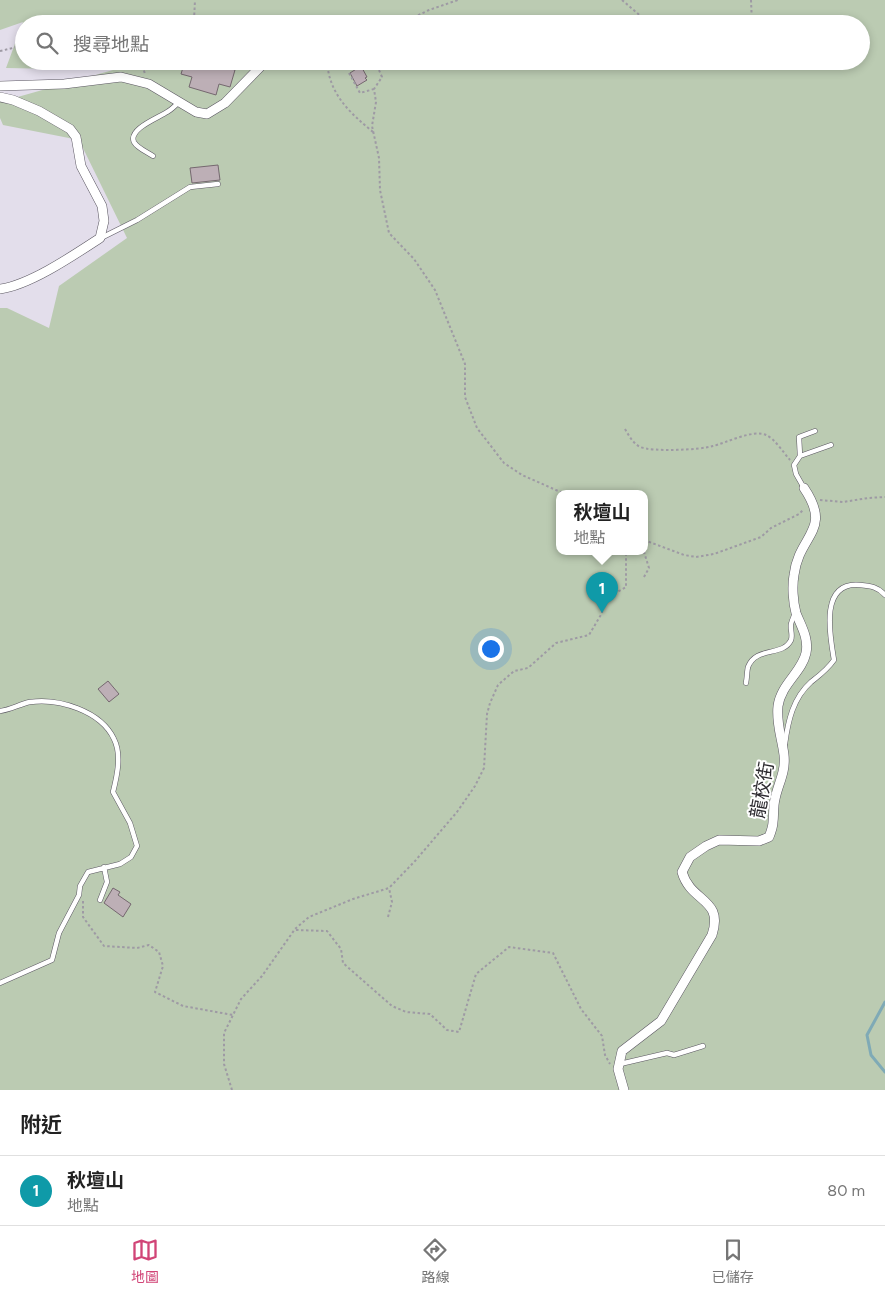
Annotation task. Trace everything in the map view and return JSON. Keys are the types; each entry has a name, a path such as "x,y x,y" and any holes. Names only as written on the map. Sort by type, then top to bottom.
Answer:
{"street":[{"path":"0,86 64,84 121,76 149,84 196,112 207,114 225,103 257,70"},
{"path":"0,97 39,111 70,129 76,137 81,166 102,206 104,221 100,238 50,268 12,287 0,289"},
{"name":"龍校街","path":"618,1067 622,1051 661,1022 712,935 716,922 713,910 684,880 682,872 690,857 719,840 759,841 769,837 773,822 774,800 784,773 784,755 778,731 778,705 789,680 799,668 806,654 804,632 796,611 794,575 798,558 812,532 816,519 816,509 804,488"},
{"path":"618,1067 624,1090"}],"lane":[{"path":"153,156 135,144 134,133 168,112 179,102"},
{"path":"100,238 137,220 190,187 218,184"},
{"path":"804,488 794,466 800,456 799,437 815,431"},
{"path":"800,456 830,445"},
{"path":"784,755 787,726 793,706 801,694 829,668 834,660 829,621 830,606 837,594 844,586 856,584 879,588 885,595"},
{"path":"746,683 748,666 755,658 763,653 785,647 791,639 791,623 796,611"},
{"path":"0,711 30,702 54,703 83,708 104,724 115,740 119,766 114,792 130,823 136,846 131,857 120,864 88,872 80,886 79,895 59,934 52,960 0,983"},
{"path":"100,900 107,882 104,867"},
{"path":"618,1067 668,1053 674,1055 703,1046"}],"path":[{"path":"194,15 195,0"},
{"path":"417,15 458,0"},
{"path":"622,0 640,15"},
{"path":"751,0 752,15"},
{"path":"0,51 15,48"},
{"path":"328,70 337,96 354,116 373,133"},
{"path":"349,70 360,93 374,89 382,78 379,70"},
{"path":"374,89 376,102 372,126 379,158 380,190 389,233 414,259 435,290 465,364 465,397 477,428 504,463 522,475 556,490"},
{"path":"625,429 635,444 642,448 674,450 695,450 711,447 758,433 766,435 780,448 794,466"},
{"path":"648,542 684,555 696,557 714,554 761,537 786,519 799,514 812,500 825,499 843,502 885,497"},
{"path":"232,1090 224,1064 224,1033 241,999 262,976 295,930 309,917 389,888 415,861 457,812 475,786 484,768 487,714 498,684 514,672 528,668 556,643 589,634 602,613 604,600 626,587 626,555"},
{"path":"644,577 650,568 645,555"},
{"path":"388,917 392,902 389,888"},
{"path":"79,895 84,903 83,917 104,946 138,948 149,945 160,952 163,966 155,992 183,1006 233,1015"},
{"path":"295,930 327,931 341,949 343,963 392,1006 406,1012 430,1014 447,1030 459,1032 476,974 509,948 553,953 581,1008 602,1036 605,1056 611,1066 618,1067"}],"green space":[{"path":"0,0 885,0 885,1090 0,1090 0,308 7,308 49,328 59,286 127,238 79,140 3,125 0,118 0,102 113,70 870,70 870,15 15,15 15,25 0,30"},
{"path":"15,44 15,68 6,68"}],"building":[{"path":"182,70 235,70 230,87 219,84 216,95 189,87 192,77 181,74"},
{"path":"355,70 363,70 367,80 357,86 350,73"},
{"path":"218,165 220,180 192,183 190,168"},
{"path":"108,681 119,694 109,702 98,689"},
{"path":"113,888 120,892 118,895 131,904 123,917 104,903"}],"waterway":[{"path":"885,1002 867,1035 871,1055 885,1072"}],"place":[{"name":"秋壇山","path":"602,613"}]}
